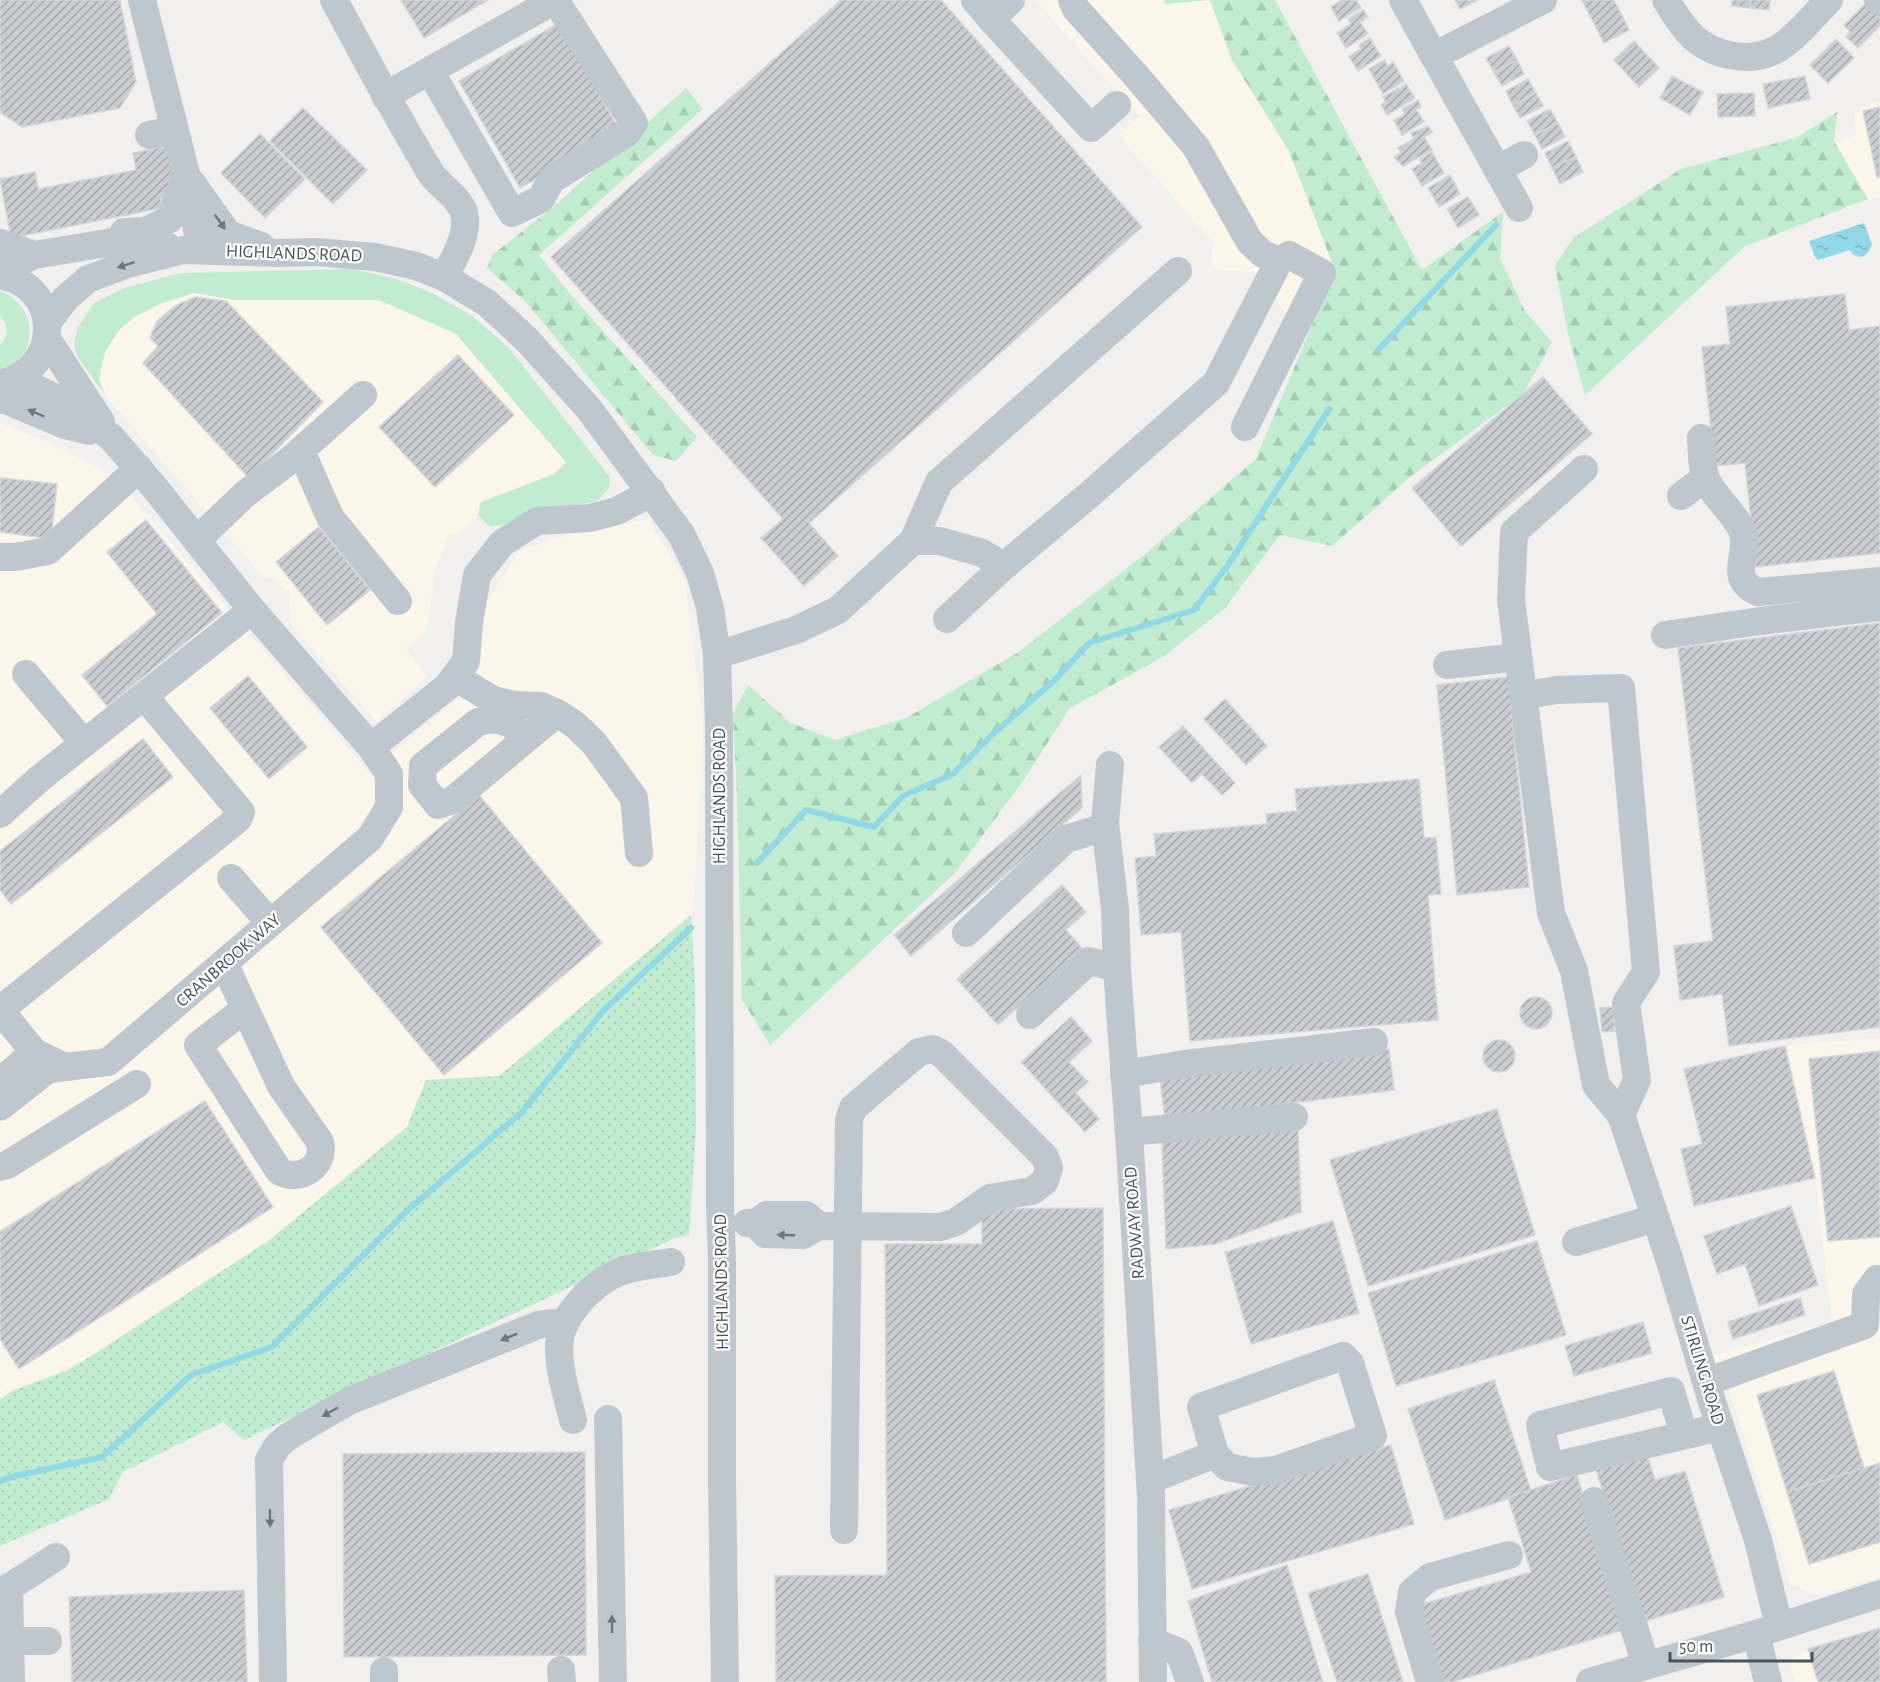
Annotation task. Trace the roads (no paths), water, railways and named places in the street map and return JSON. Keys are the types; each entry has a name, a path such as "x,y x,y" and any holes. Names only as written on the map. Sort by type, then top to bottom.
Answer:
{"street":[{"path":"142,0 165,50 162,133 186,174 228,234 278,253"},
{"path":"334,0 385,96 434,178 463,207 466,220 460,248 444,278"},
{"path":"385,96 555,0 634,123 627,133 551,180 541,199 512,213 430,71"},
{"path":"1072,0 1076,9 1196,147 1250,242 1263,254 1279,261"},
{"path":"1403,0 1519,208"},
{"path":"1434,56 1543,0"},
{"path":"1666,0 1677,18 1694,38 1719,53 1751,58 1778,49 1801,30 1829,0"},
{"path":"992,6 1091,128 1118,105"},
{"path":"1498,169 1524,155"},
{"path":"84,247 95,237 112,233 145,231 170,219 186,174"},
{"path":"186,174 192,250"},
{"path":"316,252 344,239 380,239 428,251 460,248"},
{"name":"HIGHLANDS ROAD","path":"0,273 34,255 112,242 156,243 192,250 316,252 375,257 416,266 444,278 487,303 527,340 589,409 681,534 700,573 710,608 717,656 725,1682"},
{"path":"0,243 34,255"},
{"name":"HIGHLANDS ROAD","path":"3,389 34,365 42,353 47,331 65,299 88,279 129,264 192,250"},
{"path":"947,619 1004,566 1097,489 1216,383 1279,261 1289,255 1322,273 1245,427"},
{"path":"717,656 796,630 838,610 912,541 939,482 1178,271"},
{"path":"0,273 24,284 35,294 43,308 47,331 111,437"},
{"path":"3,389 28,385 56,398 111,437"},
{"path":"197,540 245,494 301,451 363,394"},
{"name":"CRANBROOK WAY","path":"0,1107 47,1070 108,1062 370,838 389,807 389,774 371,747 252,610 139,468 111,437"},
{"path":"1701,438 1705,478 1742,530 1745,541 1740,568 1749,588 1758,592 1880,581"},
{"path":"301,451 330,517 398,601"},
{"path":"0,557 16,557 48,551 139,468"},
{"path":"1523,696 1556,690 1621,688 1646,972 1626,1003 1636,1080 1621,1115 1596,1085 1575,971 1551,913 1523,696 1518,657 1511,600 1514,532 1584,469"},
{"path":"1681,496 1705,478"},
{"path":"371,747 448,686 466,661 469,623 477,575 502,543 537,521 590,518 617,511 652,492"},
{"path":"912,541 940,541 982,553 1004,566"},
{"path":"1665,635 1880,607"},
{"path":"0,814 39,779 252,610"},
{"path":"1447,665 1518,657"},
{"path":"26,674 84,743"},
{"path":"455,677 493,700 515,705 541,706 557,713 574,724 594,743 634,798 639,853"},
{"path":"65,1067 34,1052 0,1010 238,819 240,812 144,696"},
{"path":"525,740 557,713"},
{"name":"RADWAY ROAD","path":"1110,765 1105,827 1115,909 1150,1480 1153,1682"},
{"path":"966,933 1066,839 1105,827"},
{"path":"231,878 270,923"},
{"path":"1030,1015 1089,961 1117,968"},
{"path":"224,963 281,1086 320,1142 322,1151 319,1159 303,1174 286,1175 279,1171 198,1045 245,1009"},
{"path":"1124,1074 1185,1064 1374,1042"},
{"path":"720,1223 755,1223 767,1215 806,1215 819,1226 848,1227 941,1227 956,1222 990,1198 1032,1191 1045,1181 1049,1168 1045,1157 942,1054 933,1049 919,1052 853,1108 849,1120 848,1227 844,1530"},
{"path":"0,1082 34,1052"},
{"path":"0,1167 7,1165 137,1084"},
{"name":"STIRLING ROAD","path":"1621,1115 1758,1540 1768,1630 1768,1682"},
{"path":"1129,1132 1294,1117"},
{"path":"1576,1242 1655,1218"},
{"path":"573,1420 561,1371 559,1345 565,1323 576,1306 593,1289 618,1273 643,1266 672,1262"},
{"path":"1706,1382 1865,1325 1866,1294 1880,1279"},
{"path":"273,1682 269,1460 278,1445 289,1436 349,1401 538,1325 565,1323"},
{"path":"1343,1356 1350,1363 1373,1436 1276,1470 1253,1472 1227,1467 1215,1454 1201,1407 1343,1356"},
{"path":"1684,1435 1671,1391 1540,1425 1550,1467 1720,1427"},
{"path":"608,1419 613,1682"},
{"path":"1150,1480 1215,1454"},
{"path":"1594,1501 1646,1665"},
{"path":"1430,1682 1409,1612 1412,1592 1430,1577 1509,1555"},
{"path":"11,1682 11,1641 5,1590 56,1557"},
{"path":"1590,1682 1768,1630 1880,1594"},
{"path":"11,1641 48,1641"},
{"path":"1152,1641 1179,1652 1190,1682"}],"water":[{"path":"1864,223 1872,244 1866,255 1856,256 1849,250 1818,260 1815,257 1809,241"}],"waterway":[{"path":"1379,349 1496,225"},
{"path":"757,863 806,810 874,827 903,796 953,774 991,736 1057,678 1089,643 1194,610 1228,565 1329,409"},
{"path":"0,1481 102,1457 191,1375 272,1347 409,1209 522,1112 603,1011 691,928"}]}
